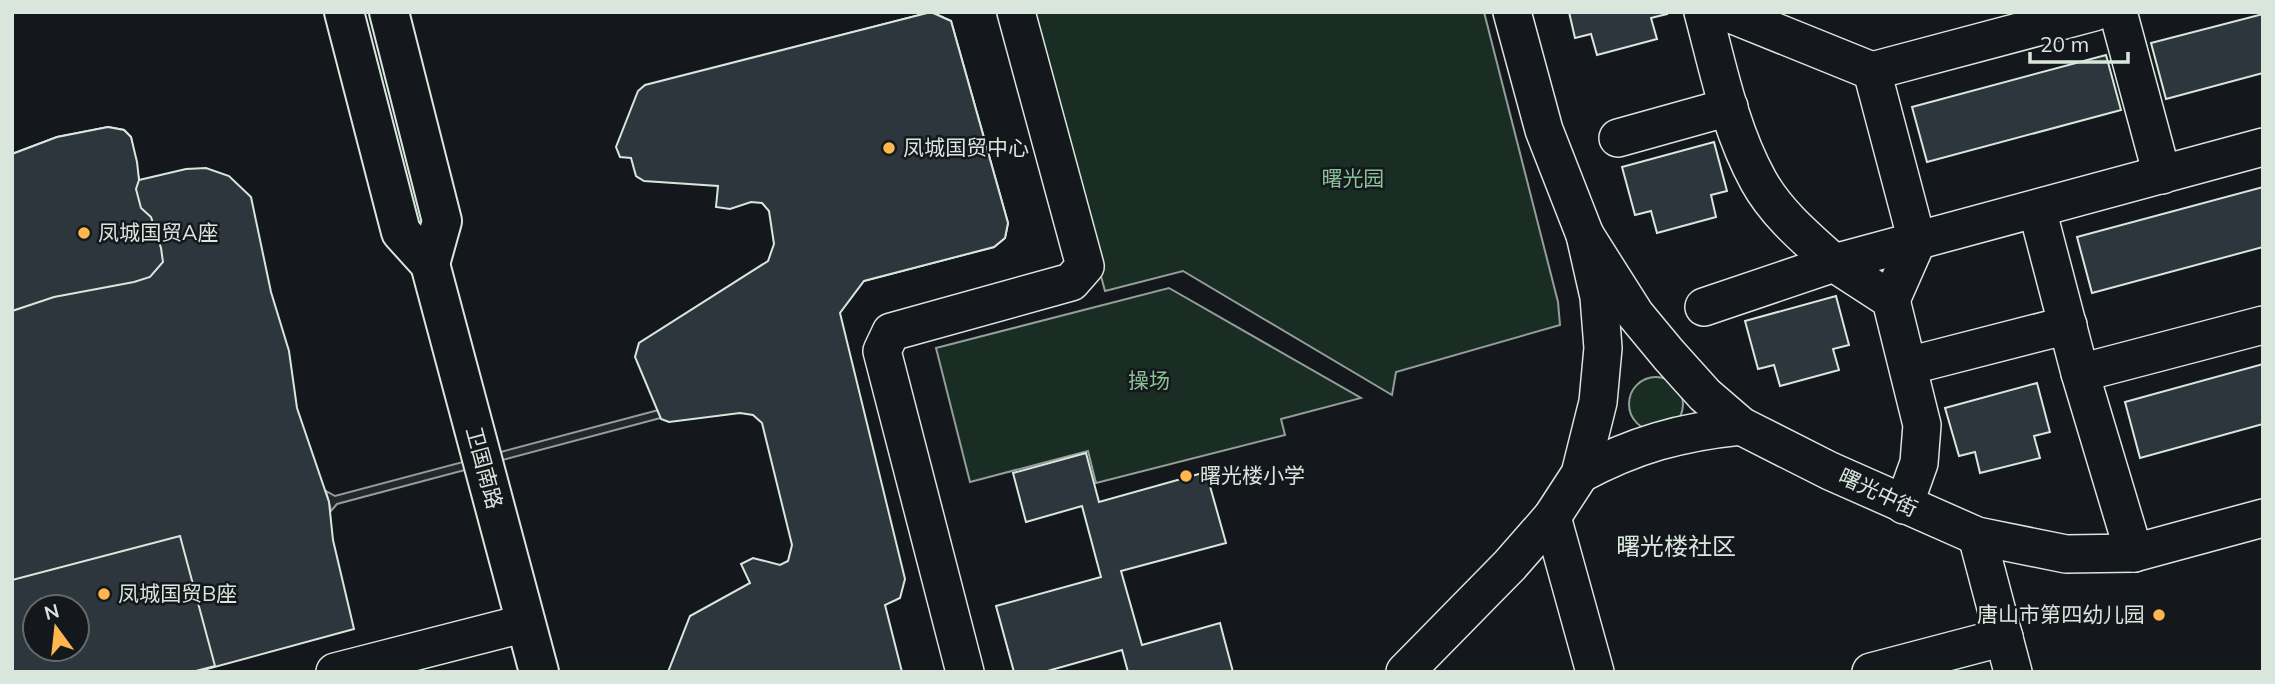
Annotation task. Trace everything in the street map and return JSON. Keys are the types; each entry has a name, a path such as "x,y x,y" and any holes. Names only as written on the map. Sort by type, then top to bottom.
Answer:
{"main road":[{"name":"卫国南路","path":"344,12 401,232 430,264 539,672"},
{"path":"389,12 442,221 430,264"}],"street":[{"path":"965,672 883,351 891,332 1071,282 1085,266 1016,12"},
{"path":"976,672 894,356 898,340 1076,290 1096,267 1027,12"},
{"name":"曙光中街","path":"1405,672 1510,565 1552,517 1580,474 1598,402 1603,348 1599,297 1585,234 1544,130 1511,12"},
{"path":"1703,12 1729,107 1758,181 1793,227 1834,263 1891,300"},
{"path":"1726,12 1872,71 2094,12"},
{"path":"2118,12 2162,175"},
{"path":"1872,71 1917,241 1891,300 1922,425 1919,463 1904,505"},
{"path":"1618,138 1729,107"},
{"path":"1704,307 1834,263 2263,147"},
{"path":"2037,209 2080,373 2134,554"},
{"name":"曙光中街","path":"1585,234 1652,335 1705,395 1741,426 1904,505 1977,536 2066,554 2134,554 2263,519"},
{"path":"1908,366 2068,325"},
{"path":"2080,373 2263,325"},
{"path":"1580,474 1621,452 1688,432 1741,426"},
{"path":"1552,517 1595,672"},
{"path":"1871,672 2008,655 1977,536"},
{"path":"335,672 526,623"}],"green space":[{"name":"曙光园","path":"1030,12 1484,12 1558,302 1560,325 1396,372 1392,395 1183,271 1105,291"},
{"name":"操场","path":"1169,288 1361,398 1281,419 1285,435 1096,483 1088,451 970,482 936,348"},
{"path":"1656,377 1675,385 1683,404 1675,423 1656,431 1637,423 1629,404 1637,385"}],"shaded area":[{"path":"666,408 668,416 337,504 331,511 326,491 335,496"}],"building":[{"name":"凤城国贸中心","path":"931,12 951,21 1008,223 1005,238 994,247 848,285 838,284 825,275 772,73 773,66 788,49"},
{"path":"931,12 951,21 1008,223 1005,238 994,247 864,281 840,313 905,579 900,598 885,605 902,672 668,672 690,616 750,583 741,564 753,558 780,565 788,561 792,545 762,423 753,415 740,413 669,422 661,419 635,357 639,343 768,261 774,244 769,211 762,203 751,202 730,209 716,207 718,186 644,181 636,176 631,158 620,157 616,147 638,91 645,85"},
{"path":"1569,12 1667,14 1651,18 1657,39 1597,55 1591,34 1575,38"},
{"path":"2263,14 2263,73 2166,99 2151,43"},
{"path":"2106,55 2121,110 1927,162 1912,107"},
{"path":"108,127 124,130 131,137 139,180 186,169 206,168 229,176 251,197 271,292 289,351 297,408 329,502 333,540 354,629 196,672 12,672 12,154 57,137"},
{"name":"凤城国贸A座","path":"108,127 124,130 131,137 139,180 136,189 141,208 151,217 163,262 150,277 54,297 12,311 12,154 57,137"},
{"path":"1714,142 1727,191 1711,195 1716,217 1657,233 1651,211 1635,215 1622,167"},
{"path":"2263,187 2263,247 2092,293 2077,237"},
{"path":"1836,296 1849,345 1833,349 1839,370 1780,386 1774,365 1758,369 1745,321"},
{"path":"2263,364 2263,424 2140,458 2125,402"},
{"path":"2037,383 2050,432 2034,436 2040,458 1980,473 1975,452 1959,456 1945,408"},
{"path":"1086,453 1099,502 1206,472 1226,543 1121,571 1142,645 1220,623 1233,672 1128,672 1122,650 1044,672 1014,672 996,606 1101,577 1082,506 1026,522 1013,473"},
{"name":"凤城国贸B座","path":"180,536 215,666 192,672 12,672 12,580"}],"place":[{"name":"凤城国贸中心","path":"889,148"},
{"name":"凤城国贸A座","path":"84,233"},
{"name":"曙光楼小学","path":"1186,476"},
{"name":"凤城国贸B座","path":"104,594"},
{"name":"唐山市第四幼儿园","path":"2159,615"}],"district":[{"name":"曙光楼社区","path":"1676,547"}]}
